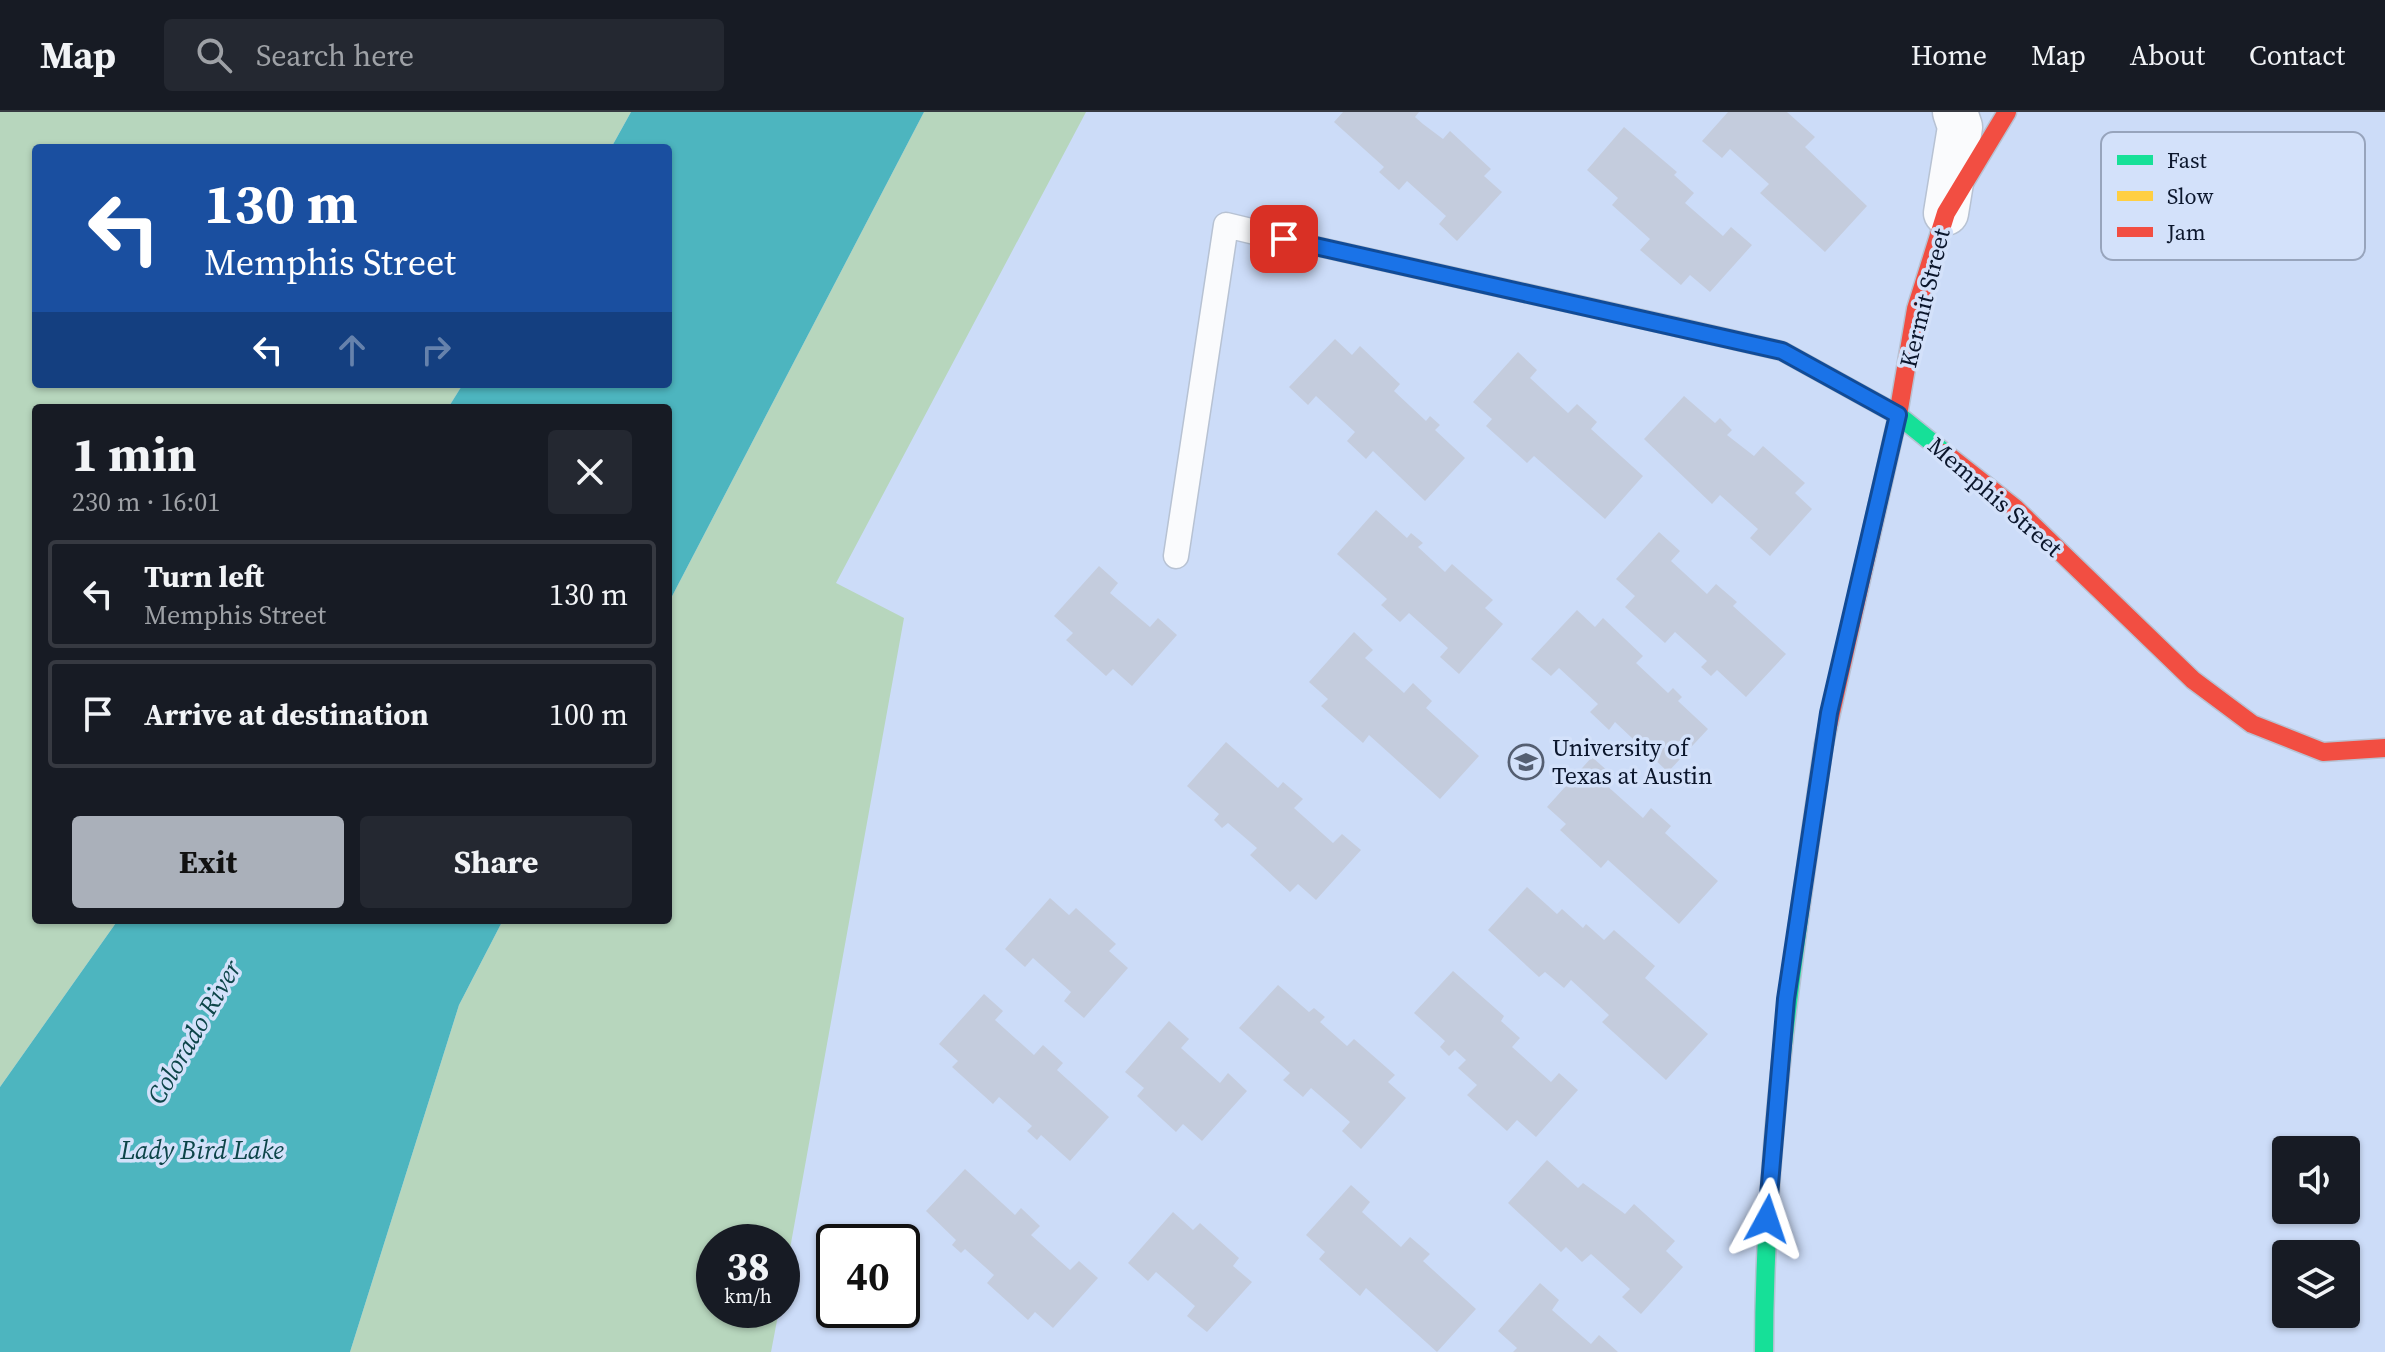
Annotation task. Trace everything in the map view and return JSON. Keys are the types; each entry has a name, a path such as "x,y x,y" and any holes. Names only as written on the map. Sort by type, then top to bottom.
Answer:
{"street":[{"path":"1946,213 1960,127 1955,112"},
{"name":"Kermit Street","path":"1764,1352 1764,1250 1786,999 1829,713 1898,415 1916,309 1946,213 2007,112"},
{"name":"Memphis Street","path":"1284,239 1782,351 1898,415 2015,508 2193,680 2252,724 2323,752 2385,748"}],"lane":[{"path":"1176,556 1226,225 1284,239"}],"shaded area":[{"name":"University of Texas at Austin","path":"924,112 2385,112 2385,1352 350,1352 502,924 672,924 672,596"}],"green space":[{"path":"0,112 631,112 613,144 32,144 32,388 460,388 450,404 32,404 32,924 115,924 0,1087"},
{"path":"924,112 1086,112 836,583 904,618 794,1224 696,1224 696,1328 776,1328 771,1352 350,1352 459,1005 501,924 672,924 672,596"}],"water":[{"path":"631,112 924,112 672,596 672,404 450,404 460,388 672,388 672,144 613,144"},
{"name":"Lady Bird Lake","path":"115,924 501,924 459,1005 350,1352 0,1352 0,1087"}],"building":[{"path":"1343,112 1419,112 1415,117 1423,124 1443,139 1450,131 1491,169 1484,176 1502,192 1457,241 1439,224 1446,216 1407,181 1399,190 1379,172 1384,167 1334,122"},
{"path":"1728,112 1787,112 1815,137 1805,147 1867,206 1825,252 1760,193 1769,184 1730,149 1722,158 1702,141"},
{"path":"1624,127 1677,172 1674,175 1694,193 1685,203 1723,236 1731,227 1752,245 1710,292 1690,275 1681,285 1640,250 1650,239 1612,205 1618,198 1587,170"},
{"path":"1335,339 1352,355 1360,346 1400,384 1394,391 1426,421 1430,416 1440,425 1435,430 1465,458 1425,501 1373,451 1366,459 1347,441 1355,432 1316,396 1308,405 1289,387"},
{"path":"1518,352 1537,370 1530,378 1568,413 1577,404 1597,422 1591,429 1643,476 1605,519 1534,456 1527,463 1486,426 1492,419 1473,402"},
{"path":"1684,396 1715,423 1720,418 1732,430 1727,435 1754,456 1763,446 1805,483 1795,493 1812,509 1770,556 1750,538 1758,529 1720,495 1712,504 1644,439"},
{"path":"1376,510 1407,538 1411,533 1423,543 1418,547 1445,572 1452,564 1493,600 1485,608 1503,624 1459,674 1440,657 1448,648 1409,613 1400,622 1381,605 1387,599 1337,554"},
{"path":"1659,532 1680,551 1671,561 1707,594 1716,584 1737,602 1733,606 1786,654 1746,697 1717,670 1711,676 1701,667 1707,661 1675,632 1665,643 1625,607 1635,596 1616,579"},
{"path":"1099,566 1118,583 1110,593 1150,627 1158,618 1177,635 1132,686 1113,669 1106,676 1066,640 1073,633 1054,616"},
{"path":"1577,610 1595,627 1603,618 1643,656 1636,663 1668,693 1673,688 1682,697 1678,701 1708,729 1668,772 1615,722 1609,730 1590,712 1598,704 1559,668 1551,676 1531,659"},
{"path":"1354,632 1373,650 1365,658 1404,693 1413,683 1432,701 1426,708 1479,756 1440,799 1369,735 1363,743 1321,706 1328,699 1309,682"},
{"path":"1226,742 1278,788 1283,782 1303,799 1294,808 1333,843 1342,834 1361,850 1316,900 1298,884 1290,892 1250,855 1257,848 1228,823 1222,828 1214,820 1219,814 1187,786"},
{"path":"1592,757 1611,774 1605,784 1643,818 1651,808 1671,826 1665,833 1718,881 1679,924 1608,860 1601,868 1560,830 1566,824 1547,807"},
{"path":"1527,887 1557,914 1562,909 1583,928 1586,924 1604,940 1614,930 1655,966 1645,978 1708,1034 1666,1080 1602,1022 1609,1015 1571,980 1564,988 1545,972 1539,977 1488,930"},
{"path":"1050,898 1069,915 1076,908 1116,944 1109,951 1128,968 1084,1018 1064,1001 1071,992 1033,958 1025,967 1005,949"},
{"path":"1453,971 1504,1016 1501,1021 1520,1038 1512,1047 1551,1082 1559,1073 1578,1090 1536,1137 1517,1120 1507,1131 1467,1095 1477,1085 1458,1068 1466,1060 1455,1050 1449,1056 1440,1047 1445,1041 1414,1013"},
{"path":"1278,985 1309,1012 1314,1008 1325,1017 1320,1022 1347,1046 1354,1039 1395,1075 1388,1082 1406,1098 1361,1149 1342,1131 1350,1122 1311,1088 1303,1097 1283,1080 1290,1073 1239,1028"},
{"path":"984,994 1003,1011 995,1020 1034,1055 1043,1045 1063,1063 1057,1070 1109,1117 1070,1161 1041,1135 1037,1140 1027,1131 1032,1126 999,1097 993,1104 952,1067 958,1061 939,1044"},
{"path":"1169,1021 1189,1039 1181,1048 1220,1083 1228,1073 1247,1091 1202,1141 1183,1124 1176,1132 1137,1096 1144,1088 1125,1072"},
{"path":"1547,1160 1578,1188 1583,1183 1625,1214 1634,1204 1675,1241 1666,1251 1683,1267 1641,1314 1622,1297 1630,1289 1591,1254 1582,1262 1566,1247 1561,1252 1508,1203"},
{"path":"965,1169 1015,1215 1021,1208 1040,1226 1031,1235 1070,1270 1079,1261 1098,1278 1053,1328 1035,1312 1028,1320 987,1283 994,1275 965,1249 961,1253 952,1245 956,1240 926,1211"},
{"path":"1351,1185 1370,1202 1362,1212 1401,1247 1410,1237 1430,1254 1423,1261 1476,1309 1437,1352 1366,1288 1360,1296 1319,1259 1325,1252 1306,1235"},
{"path":"1173,1212 1193,1230 1200,1223 1239,1258 1233,1266 1252,1282 1207,1332 1187,1316 1195,1306 1156,1272 1148,1281 1128,1263"},
{"path":"1540,1283 1559,1300 1552,1310 1591,1344 1599,1335 1618,1352 1513,1352 1517,1348 1498,1331"}],"traffic: fast":[{"path":"1677,327 1782,351 1898,415 1945,453"},
{"path":"1764,1352 1765,1275 1775,1123 1792,971 1824,744"}],"traffic: slow":[{"path":"1284,239 1677,327"}],"traffic: jam":[{"path":"1824,744 1898,415 1916,309 1946,213 2007,112"},
{"path":"1945,453 2015,508 2193,680 2252,724 2323,752 2385,748"}],"place":[{"name":"University of Texas at Austin","path":"1526,762"}],"route":[{"path":"1284,239 1782,351 1898,415 1829,713 1786,999 1767,1219"}],"water label":[{"name":"Colorado River","path":"194,1032"}]}
